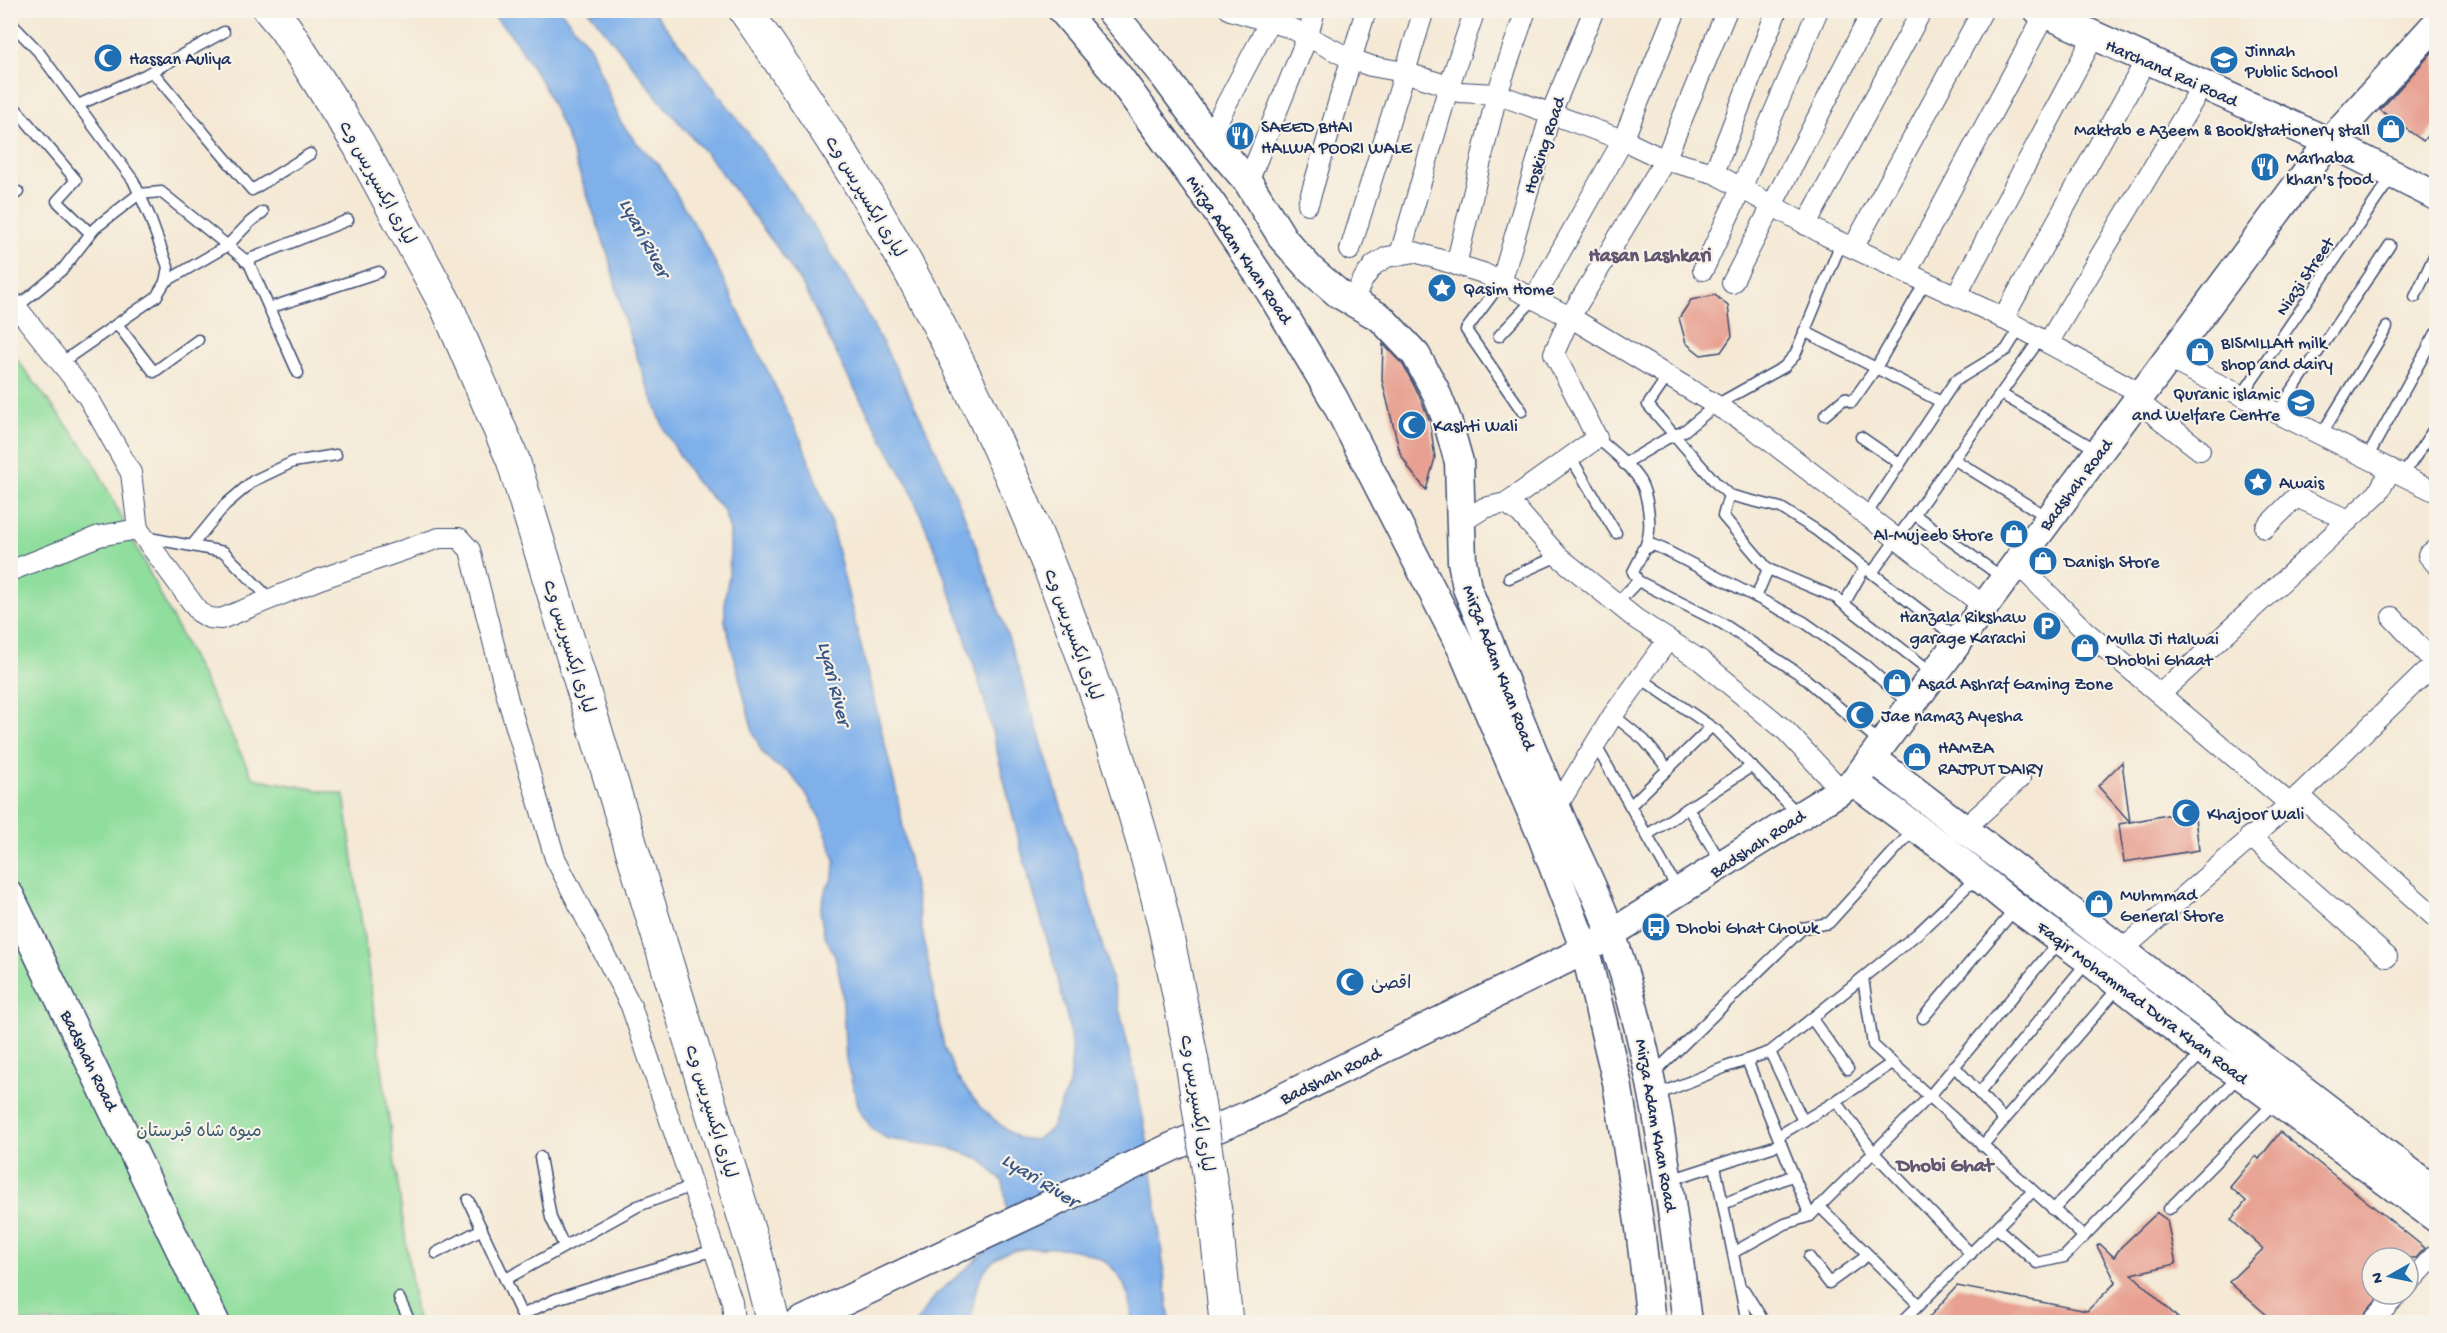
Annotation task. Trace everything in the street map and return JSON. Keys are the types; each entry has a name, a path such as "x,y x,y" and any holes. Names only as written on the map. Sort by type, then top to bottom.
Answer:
{"highway":[{"name":"لیاری ایکسپریس وے","path":"270,10 285,28 358,143 436,286 513,460 753,1248 773,1323"},
{"name":"لیاری ایکسپریس وے","path":"745,10 832,139 874,206 914,277 986,417 1078,639 1144,845 1192,1062 1215,1212 1226,1323"}],"main road":[{"name":"Mirza Adam Khan Road","path":"1062,10 1119,77 1213,206 1271,293 1334,399 1462,649 1543,839 1585,950 1617,1082 1640,1228 1651,1323"},
{"name":"Mirza Adam Khan Road","path":"1110,10 1165,77 1209,137 1248,182 1284,240 1311,270 1339,294 1381,318 1416,355 1435,390 1447,420 1459,462 1462,561 1467,588 1556,808 1612,934 1636,1015 1652,1087 1668,1180 1687,1323"},
{"name":"Harchand Rai Road","path":"2041,12 2329,142 2436,196"},
{"name":"Badshah Road","path":"800,1323 1174,1146 1244,1117 1585,950 1847,786 1877,751 2329,142 2436,24"},
{"name":"Faqir Mohammad Dura Khan Road","path":"1877,751 1964,829 2436,1192"},
{"name":"Faqir Mohammad Dura Khan Road","path":"1847,786 1915,827 2204,1051 2241,1075 2436,1218"},
{"name":"Badshah Road","path":"10,896 215,1323"}],"street":[{"path":"1230,10 1271,16 1351,59 1371,66 1404,72 1449,86 1459,92 1497,94 1623,140 1665,160 1714,173 1806,225 1956,296 2044,341 2140,397 2200,450"},
{"path":"1248,182 1308,36 1315,10"},
{"path":"1308,204 1366,10"},
{"path":"1350,250 1424,10"},
{"path":"1400,254 1449,86 1475,10"},
{"path":"1456,265 1497,94 1526,10"},
{"name":"Hosking Road","path":"1501,283 1551,113 1594,10"},
{"path":"1534,299 1623,140 1676,10"},
{"path":"1462,522 1484,508 1506,503 1597,438 1554,353 1570,317 1665,160 1727,10"},
{"path":"1714,173 1777,10"},
{"path":"1703,270 1741,189 1818,10"},
{"path":"1732,283 1873,10"},
{"path":"1806,225 1922,10"},
{"path":"1847,245 1983,10"},
{"path":"1906,273 2041,12"},
{"path":"1209,137 1271,16"},
{"path":"1956,296 2094,36"},
{"path":"2011,323 2146,60"},
{"path":"2044,341 2202,86"},
{"path":"1352,302 1364,278 1374,265 1387,257 1400,254 1414,252 1484,273 1570,317 1752,427 1984,606"},
{"path":"14,303 88,397 131,473 141,533 190,601 199,612 209,618 221,619 233,616 320,579 439,537 459,538 470,550 508,700 555,858 631,1006 732,1302 734,1323"},
{"path":"2168,359 2436,492"},
{"path":"2160,694 2378,493 2397,472"},
{"path":"2265,528 2296,497 2349,520"},
{"path":"1506,503 1520,513 1558,556 1617,603 1700,660 1786,731 1847,786"},
{"path":"10,571 99,536 141,533"},
{"path":"2436,549 2428,555 2436,564"},
{"path":"2010,571 2160,694 2294,799 2436,918"},
{"path":"2122,950 2294,799 2436,663 2392,617"},
{"path":"1556,808 1613,715 1668,640"},
{"path":"1964,829 2020,778"},
{"path":"2250,836 2387,957"},
{"path":"2420,1271 2436,1254"},
{"path":"2372,1323 2387,1306"}],"lane":[{"path":"10,22 38,51 133,180 168,267 165,282 156,297 62,362"},
{"path":"78,105 152,71 224,32"},
{"path":"152,71 252,190 310,154"},
{"path":"10,102 76,180 57,201 90,233"},
{"name":"Niazi Street","path":"2242,395 2393,175"},
{"path":"14,303 63,269 90,233 139,194 161,192 249,263 298,373"},
{"path":"165,282 227,246 250,222 263,213"},
{"path":"245,261 348,220"},
{"path":"1624,464 1684,431 1716,405 1784,367 1795,356 1804,331 1847,245"},
{"path":"2277,413 2390,245"},
{"path":"2415,297 2436,252"},
{"path":"269,308 379,272"},
{"path":"1825,415 1845,398 1852,402 1876,368 1925,282"},
{"path":"1501,283 1466,330 1522,411"},
{"path":"1498,336 1534,299"},
{"path":"1866,515 1955,381 2006,350 2011,323"},
{"path":"117,324 154,372 198,340"},
{"path":"2321,435 2387,327"},
{"path":"1804,331 1941,402"},
{"path":"2367,458 2436,333"},
{"path":"1844,604 1869,570 1898,540 2001,394 2044,341"},
{"path":"1668,376 1648,405 1729,495 1781,508 1816,530 1959,640"},
{"path":"2001,394 2100,451"},
{"path":"2397,472 2436,426"},
{"path":"1861,437 1900,464"},
{"path":"1597,438 1640,482 1645,499 1647,541 1633,572 1638,581 1723,624 1801,675 1877,751"},
{"path":"193,544 225,505 253,481 293,462 336,455"},
{"path":"1571,458 1616,533"},
{"path":"1954,460 2049,518"},
{"path":"1729,495 1723,516 1768,569 1835,597 1934,674"},
{"path":"1915,515 2010,571"},
{"path":"141,533 224,552 271,600"},
{"path":"1642,550 1653,545 1663,549 1804,622 1866,666 1910,706"},
{"path":"1509,578 1558,556"},
{"path":"1756,597 1768,569"},
{"path":"1617,603 1638,581"},
{"path":"1639,677 1711,727 1800,816"},
{"path":"1613,715 1644,740 1668,769"},
{"path":"1630,806 1711,727"},
{"path":"1596,746 1679,893"},
{"path":"1647,835 1752,766"},
{"path":"1688,808 1723,865"},
{"path":"1652,1087 1803,928 1828,923 1915,827"},
{"path":"1652,1087 1770,1053 1917,934 1978,877"},
{"path":"1923,1018 2016,907"},
{"path":"1734,1252 1785,1224 1810,1216 1929,1097 2060,940"},
{"path":"1979,1093 2088,960"},
{"path":"1863,978 1874,1046 2084,1237"},
{"path":"1982,1146 2120,986"},
{"path":"1812,1019 1848,1069"},
{"path":"2053,1210 2204,1051"},
{"path":"1770,1053 1803,1121"},
{"path":"1747,1060 1810,1216"},
{"path":"1668,1180 1715,1166 1779,1140 1803,1121 1892,1063"},
{"path":"1954,1066 2004,1120"},
{"path":"1997,1228 2037,1263 2064,1257 2241,1075"},
{"path":"1836,1101 1874,1153 1971,1254"},
{"path":"2169,1209 2276,1102"},
{"path":"540,1157 551,1218 564,1246"},
{"path":"1715,1166 1747,1323"},
{"path":"1723,1204 1794,1175"},
{"path":"506,1279 638,1206 692,1186"},
{"path":"1902,1323 2032,1192"},
{"path":"468,1200 524,1319 556,1299 714,1250"},
{"path":"1819,1206 1919,1305"},
{"path":"436,1253 482,1229"},
{"path":"1809,1257 1829,1283 1868,1255"},
{"path":"1741,1286 1764,1323"},
{"path":"399,1298 410,1323"}],"green space":[{"name":"میوہ شاہ قبرستان","path":"12,353 91,457 253,778 344,795 417,1322 11,1322"}],"water":[{"name":"Lyari River","path":"489,11 561,11 590,47 620,121 634,140 659,165 707,246 802,442 830,520 896,790 944,1047 957,1077 980,1107 1018,1138 1035,1140 1050,1130 1069,1085 1072,1054 1069,1025 1054,963 1022,853 985,702 959,617 935,550 910,489 847,375 803,286 711,159 662,103 589,11 653,11 738,119 791,193 841,270 891,358 940,459 976,546 1026,692 1087,891 1123,1024 1142,1113 1153,1179 1170,1322 1132,1322 1130,1302 1124,1285 1116,1272 1105,1262 1076,1250 1032,1248 1019,1249 1001,1255 985,1269 974,1298 971,1322 916,1322 936,1295 993,1245 1008,1216 1003,1182 981,1159 947,1147 888,1139 873,1130 860,1112 846,1060 842,988 835,956 824,934 820,911 825,892 833,877 835,860 821,820 807,795 790,773 774,764 762,752 753,732 725,621 730,531 724,510 695,481 665,431 625,322 608,254 566,135 543,84 513,37"}],"building":[{"path":"2436,48 2436,125 2423,141 2380,110"},
{"path":"1715,295 1728,306 1732,336 1721,352 1701,355 1686,343 1679,318 1691,300"},
{"name":"Kashti Wali","path":"1383,344 1403,365 1430,422 1435,458 1426,490 1400,453 1382,380"},
{"path":"2122,762 2130,822 2098,786"},
{"name":"Khajoor Wali","path":"2194,810 2199,850 2124,862 2119,824"},
{"path":"2280,1132 2425,1248 2420,1254 2420,1246 2360,1246 2360,1306 2372,1306 2357,1323 2276,1323 2229,1282 2263,1249 2231,1220 2246,1201 2230,1187 2256,1156 2259,1159"},
{"path":"2157,1213 2167,1220 2176,1264 2132,1274 2183,1323 1924,1323 1957,1286 2087,1311 2116,1282 2097,1246 2100,1244 2114,1257 2121,1247"}],"place":[{"name":"Hassan Auliya","path":"108,58"},
{"name":"Jinnah Public School","path":"2224,60"},
{"name":"Maktab e Azeem & Book/stationery stall","path":"2391,129"},
{"name":"SAEED BHAI HALWA POORI WALE","path":"1240,136"},
{"name":"Marhaba khan's food","path":"2265,167"},
{"name":"Qasim Home","path":"1442,288"},
{"name":"BISMILLAH milk shop and dairy","path":"2200,352"},
{"name":"Quranic islamic and Welfare Centre","path":"2301,403"},
{"name":"Kashti Wali","path":"1412,425"},
{"name":"Awais","path":"2258,482"},
{"name":"Al-Mujeeb Store","path":"2014,534"},
{"name":"Danish Store","path":"2043,561"},
{"name":"Hanzala Rikshaw garage Karachi","path":"2047,626"},
{"name":"Mulla Ji Halwai Dhobhi Ghaat","path":"2085,648"},
{"name":"Asad Ashraf Gaming Zone","path":"1897,683"},
{"name":"Jae namaz Ayesha","path":"1860,715"},
{"name":"HAMZA RAJPUT DAIRY","path":"1917,757"},
{"name":"Khajoor Wali","path":"2186,813"},
{"name":"Muhmmad General Store","path":"2099,904"},
{"name":"Dhobi Ghat Chowk","path":"1656,927"},
{"name":"اقصیٰ","path":"1350,982"}],"district":[{"name":"Hasan Lashkari","path":"1650,254"},
{"name":"Dhobi Ghat","path":"1945,1164"}]}
